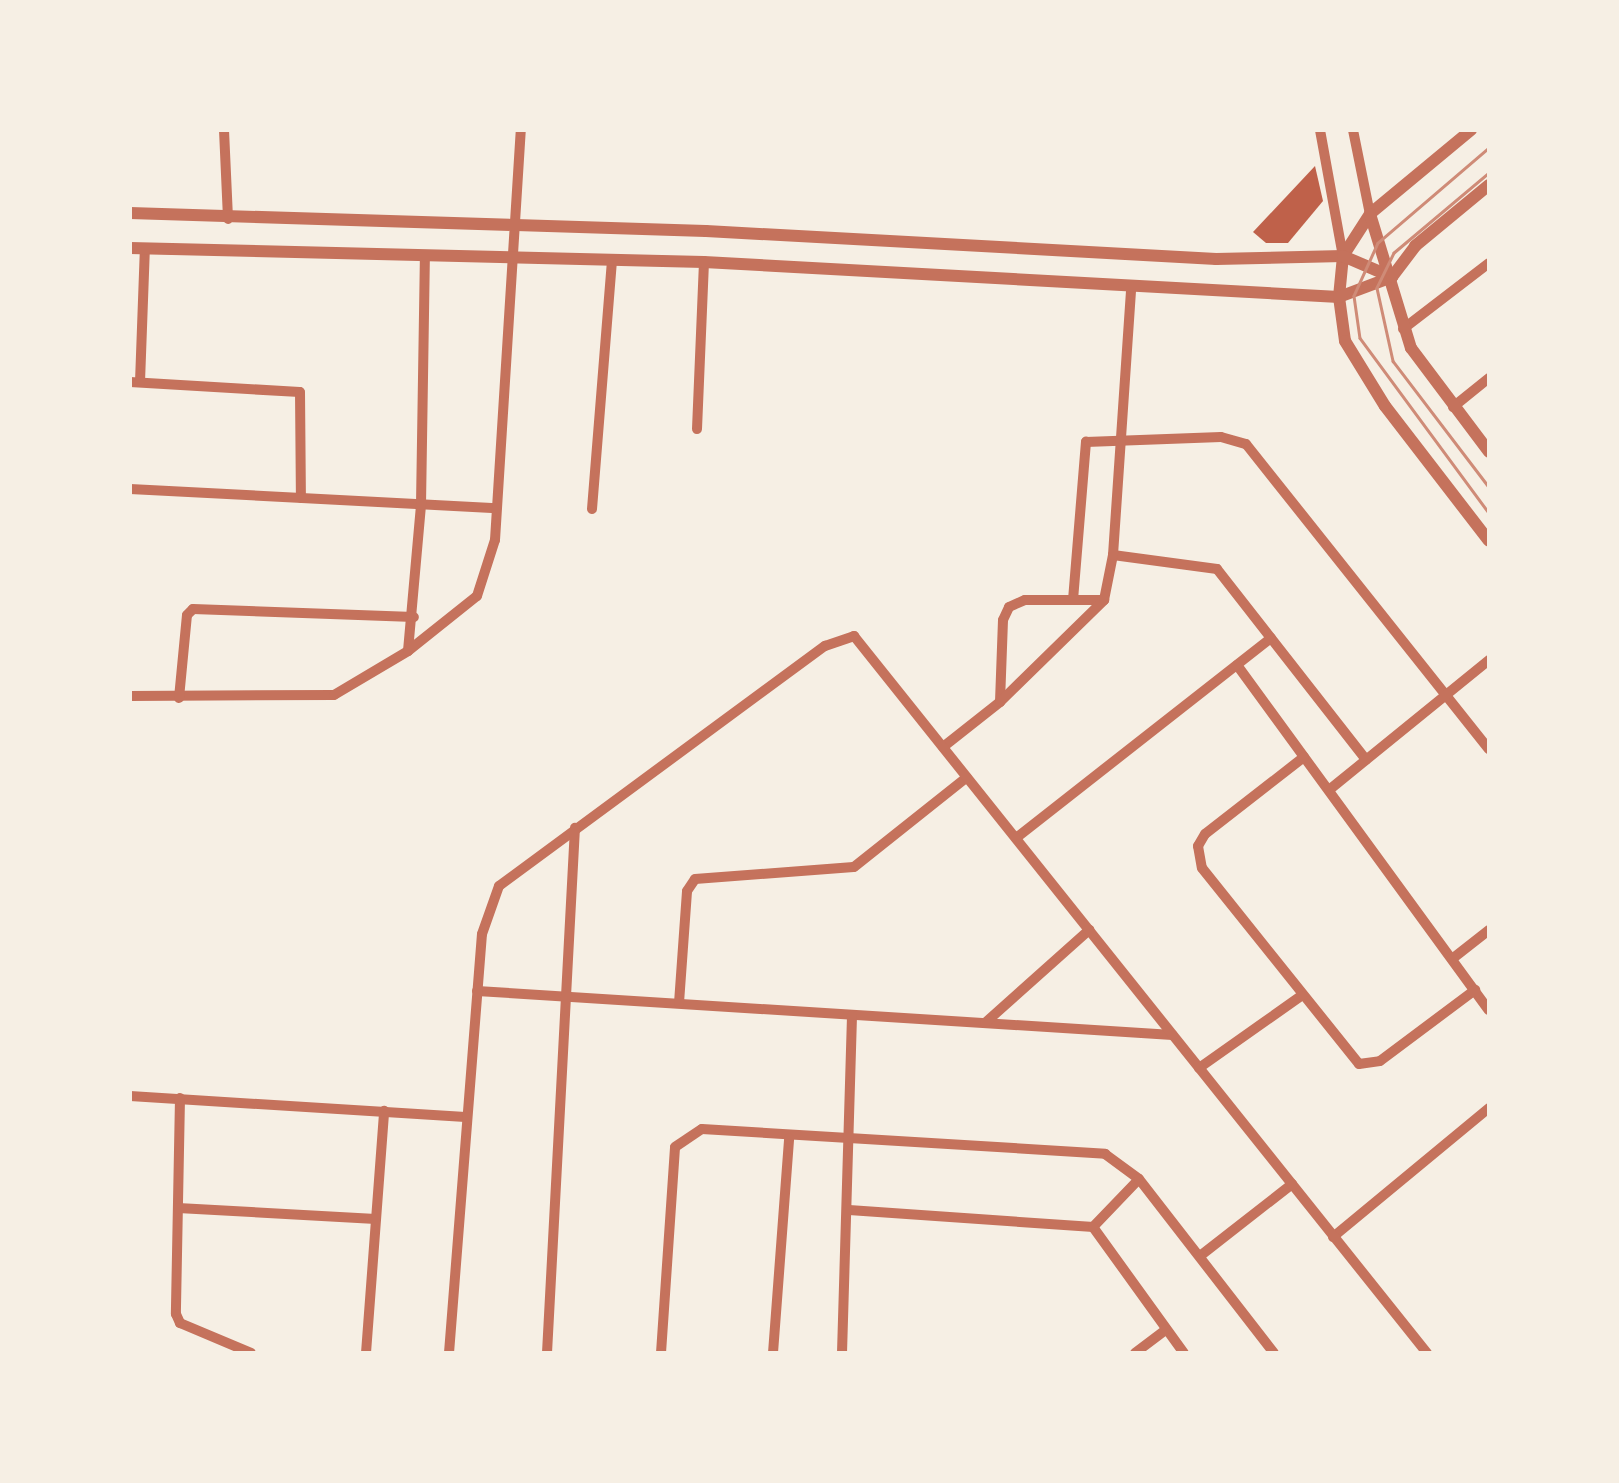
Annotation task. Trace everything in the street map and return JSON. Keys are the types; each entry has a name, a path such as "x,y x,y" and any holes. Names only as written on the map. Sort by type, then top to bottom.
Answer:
{"street":[{"path":"224,130 228,219"},
{"path":"130,696 317,698 351,688 408,651 478,596 492,561 497,508 521,130"},
{"path":"1320,130 1343,256 1339,297 1345,341 1385,406 1489,541"},
{"path":"1353,130 1370,214 1392,277 1403,329 1453,407 1487,447"},
{"path":"1343,256 1370,214 1471,130"},
{"path":"301,498 300,392 135,382 137,248 704,262 1131,290 1339,297 1392,277 1415,246 1489,184"},
{"path":"130,214 514,225 1216,259 1343,256 1392,277"},
{"path":"408,651 421,505 425,255"},
{"path":"592,509 612,260"},
{"path":"697,430 704,262"},
{"path":"1403,329 1489,263"},
{"path":"943,747 1000,702 1104,600 1113,554 1131,290"},
{"path":"1453,407 1489,378"},
{"path":"1073,600 1081,450 1094,437 1222,437 1261,456 1489,749"},
{"path":"130,489 497,508"},
{"path":"1113,554 1206,563 1271,638 1366,760"},
{"path":"1000,702 1003,620 1010,607 1024,600 1104,600"},
{"path":"179,698 187,615 193,609 414,617"},
{"path":"449,1353 465,1117 490,903 517,869 825,646 854,636 868,648 1427,1353"},
{"path":"1016,838 1271,638"},
{"path":"1328,790 1489,660"},
{"path":"1237,666 1489,1010"},
{"path":"1304,756 1205,834 1198,858 1301,996 1367,1066 1475,990"},
{"path":"679,1003 687,891 696,878 854,867 967,777"},
{"path":"547,1353 576,828"},
{"path":"986,1024 1089,930"},
{"path":"1452,959 1489,930"},
{"path":"477,990 1173,1035"},
{"path":"1199,1068 1301,996"},
{"path":"842,1353 852,1141 852,1015"},
{"path":"130,1096 465,1117"},
{"path":"180,1098 180,1323 251,1353"},
{"path":"1333,1237 1489,1108"},
{"path":"366,1353 384,1111"},
{"path":"661,1353 675,1147 702,1129 789,1139 1106,1154 1139,1179 1274,1353"},
{"path":"773,1353 789,1139"},
{"path":"1093,1227 1139,1179"},
{"path":"1200,1256 1292,1184"},
{"path":"178,1208 376,1219"},
{"path":"849,1210 1093,1227"},
{"path":"1093,1227 1184,1353"},
{"path":"1135,1353 1166,1330"}],"building":[{"path":"1315,166 1323,201 1288,243 1266,243 1253,232"}],"tram line":[{"path":"1489,148 1378,243 1354,296 1360,338 1489,513"},
{"path":"1489,173 1394,253 1377,288 1393,361 1489,487"}]}
